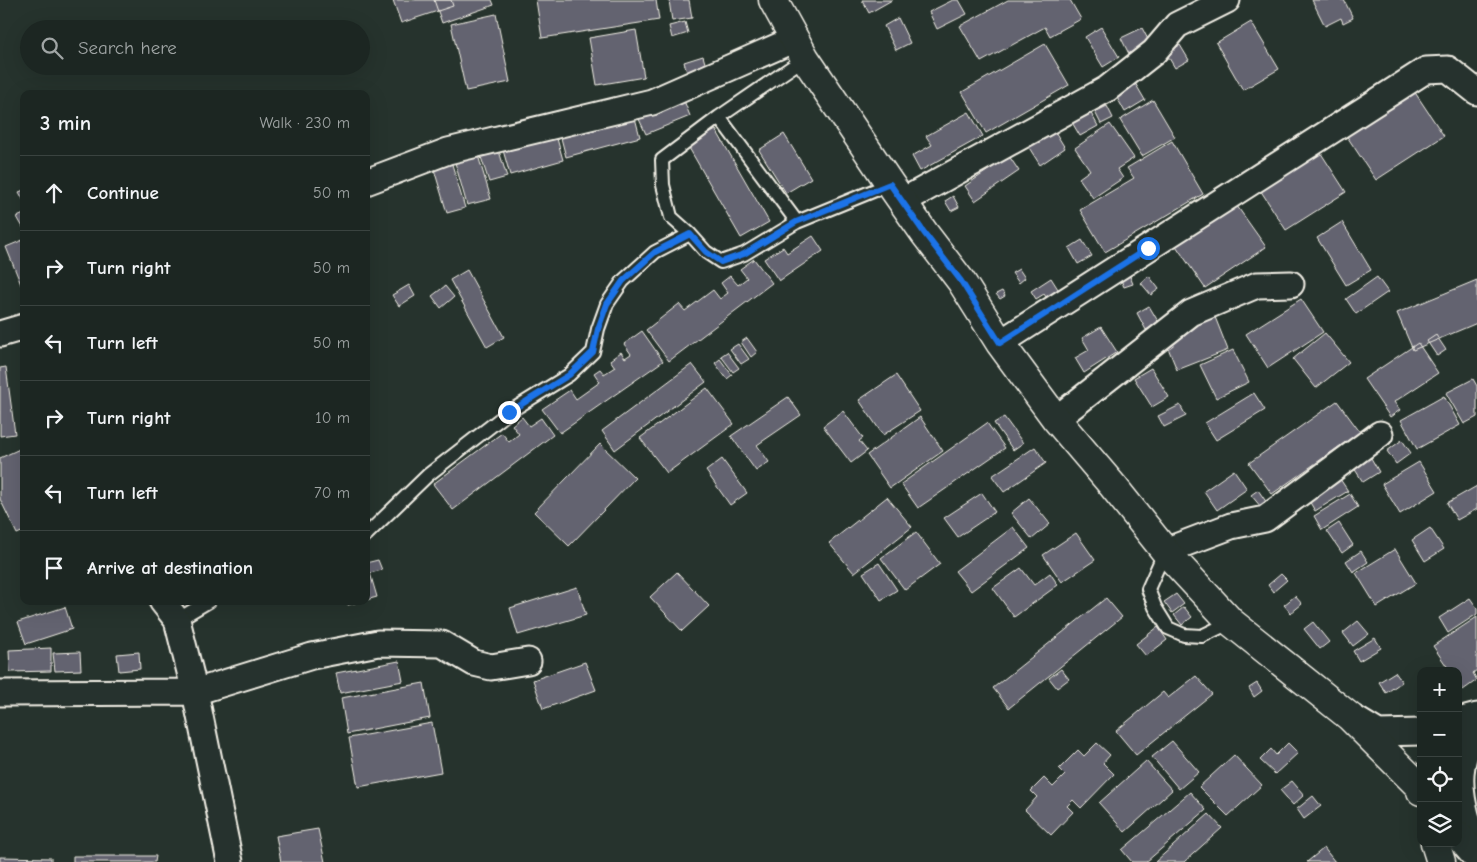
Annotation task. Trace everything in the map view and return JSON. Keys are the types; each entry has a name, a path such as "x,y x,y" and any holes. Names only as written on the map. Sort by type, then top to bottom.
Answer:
{"main road":[{"path":"772,0 800,48 896,193 961,281 1000,343 1056,419 1114,486 1165,551 1231,622 1350,717 1417,786"},
{"path":"1462,840 1477,857"},
{"path":"1436,847 1441,862"}],"street":[{"path":"896,193 1107,89 1154,52 1177,25 1227,0"},
{"path":"370,180 448,151 652,102 800,48"},
{"path":"1000,343 1426,70 1448,69 1477,92"},
{"path":"1056,419 1191,313 1257,285 1291,284"},
{"path":"0,334 20,328"},
{"path":"1165,551 1230,526 1265,519 1380,434"},
{"path":"169,610 195,692 230,862"},
{"path":"0,692 195,692 312,656 378,643 442,644 474,663 491,667 528,661"},
{"path":"1462,720 1477,716"},
{"path":"1350,717 1378,733 1417,732"},
{"path":"1477,734 1468,747 1462,763 1461,778 1464,808 1477,849"}],"lane":[{"path":"800,48 720,116 662,160 663,185 671,217 706,252 721,262 744,254 796,222 896,193"},
{"path":"720,116 796,222"},
{"path":"370,531 428,475 509,412 569,375 593,352 598,329 607,304 623,281 655,252 690,234"},
{"path":"1165,551 1148,589 1155,607 1168,628 1184,635 1202,636 1231,622"},
{"path":"169,610 191,605"}],"building":[{"path":"393,0 451,0 453,6 401,23"},
{"path":"434,0 492,0 494,5 442,23"},
{"path":"536,0 656,0 659,20 542,38"},
{"path":"669,0 689,0 692,18 672,21"},
{"path":"862,0 892,0 869,13"},
{"path":"953,0 959,0 967,14 937,29 929,12"},
{"path":"1008,0 1070,0 1081,19 1050,36 1045,27 981,62 960,26"},
{"path":"1312,0 1344,0 1353,18 1343,23 1341,18 1325,26"},
{"path":"496,14 510,82 466,91 451,24"},
{"path":"898,18 910,43 896,50 884,26"},
{"path":"685,22 688,33 672,38 669,26"},
{"path":"1251,22 1279,69 1243,90 1216,43"},
{"path":"1101,27 1119,57 1103,67 1085,37"},
{"path":"1142,28 1151,45 1130,56 1121,38"},
{"path":"636,30 644,77 597,85 589,38"},
{"path":"1045,44 1069,85 986,133 962,92"},
{"path":"1180,45 1189,60 1175,68 1166,53"},
{"path":"703,56 707,70 688,76 684,62"},
{"path":"1135,83 1145,100 1125,112 1115,94"},
{"path":"1410,85 1444,136 1376,180 1342,129"},
{"path":"683,98 690,116 646,134 638,117"},
{"path":"1153,100 1175,137 1142,156 1120,120"},
{"path":"1107,106 1113,118 1101,124 1095,112"},
{"path":"1088,108 1098,126 1080,136 1070,119"},
{"path":"969,112 983,136 920,171 912,156 932,145 926,136"},
{"path":"634,114 640,137 566,157 560,134"},
{"path":"1110,124 1134,158 1117,169 1123,178 1093,198 1079,178 1090,170 1075,148"},
{"path":"716,130 769,222 741,238 688,146"},
{"path":"1054,130 1065,148 1040,165 1028,146"},
{"path":"784,134 811,178 786,193 759,150"},
{"path":"556,135 563,160 510,175 503,150"},
{"path":"1172,141 1203,194 1105,252 1080,210 1134,178 1127,168"},
{"path":"1315,144 1346,192 1286,230 1255,182"},
{"path":"499,151 507,177 489,182 481,157"},
{"path":"477,152 491,199 467,205 454,159"},
{"path":"1009,156 1019,171 975,201 965,186"},
{"path":"451,161 465,208 447,213 433,166"},
{"path":"953,196 959,207 951,211 945,201"},
{"path":"1232,199 1266,247 1205,288 1172,240"},
{"path":"1342,222 1371,270 1346,285 1317,238"},
{"path":"813,236 823,251 779,281 764,259 783,247 787,253"},
{"path":"1082,240 1092,256 1078,264 1069,248"},
{"path":"20,241 20,282 6,247"},
{"path":"754,259 772,283 669,361 646,330 679,304 685,311 713,290 720,299 728,293 721,283 730,276 738,285 747,278 740,269"},
{"path":"1019,269 1025,278 1019,283 1012,273"},
{"path":"467,270 504,337 487,347 450,280"},
{"path":"1129,274 1133,284 1124,287 1120,278"},
{"path":"1149,276 1159,289 1151,295 1141,283"},
{"path":"1377,277 1388,292 1356,314 1346,299"},
{"path":"1051,278 1063,297 1051,304 1044,294 1036,299 1031,291"},
{"path":"1477,280 1477,323 1413,350 1397,313"},
{"path":"409,285 415,296 399,306 392,295"},
{"path":"445,286 454,297 441,308 432,296"},
{"path":"1002,291 1005,296 1000,299 996,294"},
{"path":"1301,299 1323,332 1268,368 1246,334"},
{"path":"1149,306 1159,323 1146,330 1137,313"},
{"path":"1215,317 1228,350 1177,370 1164,338"},
{"path":"1101,327 1117,352 1084,373 1075,358 1089,350 1082,338"},
{"path":"642,331 663,361 560,433 542,409 570,390 576,399 600,382 594,373 600,369 604,374 615,367 610,360 621,352 625,358 631,354 624,344"},
{"path":"1325,333 1349,362 1316,388 1293,359"},
{"path":"1436,335 1446,350 1437,356 1427,341"},
{"path":"747,338 757,352 751,357 741,342"},
{"path":"1418,343 1438,373 1394,402 1400,410 1390,417 1364,379"},
{"path":"738,344 749,359 741,364 730,349"},
{"path":"1233,350 1249,382 1216,398 1200,365"},
{"path":"727,352 739,368 733,372 721,356"},
{"path":"720,359 732,375 727,379 715,363"},
{"path":"692,364 706,382 615,450 602,431"},
{"path":"6,367 15,434 0,436 0,368"},
{"path":"1151,368 1169,397 1152,407 1134,378"},
{"path":"896,375 920,411 883,435 859,400"},
{"path":"1473,379 1477,386 1477,417 1464,424 1446,393"},
{"path":"707,388 734,424 667,473 640,438"},
{"path":"1254,393 1265,410 1216,440 1205,423"},
{"path":"1444,396 1460,425 1417,449 1401,420"},
{"path":"788,397 801,415 757,445 769,462 756,471 731,436"},
{"path":"1337,401 1360,432 1272,494 1249,463"},
{"path":"1180,405 1186,416 1164,427 1158,416"},
{"path":"843,411 863,438 859,441 867,451 851,463 823,426"},
{"path":"522,417 529,426 541,418 553,435 453,510 433,484 502,433 509,442 519,434 512,425"},
{"path":"920,417 943,451 890,488 867,455"},
{"path":"1004,417 1023,443 1013,450 994,423"},
{"path":"987,423 1005,448 918,508 901,484"},
{"path":"1402,440 1411,453 1396,464 1387,451"},
{"path":"600,444 635,478 569,546 534,512"},
{"path":"1035,447 1046,463 1004,492 992,476"},
{"path":"20,449 20,533 17,534 0,499 0,458"},
{"path":"1371,458 1379,472 1363,482 1354,468"},
{"path":"722,459 747,493 730,505 706,471"},
{"path":"1419,462 1437,491 1400,514 1382,484"},
{"path":"1234,470 1247,489 1217,510 1204,491"},
{"path":"1340,479 1348,491 1315,511 1308,499"},
{"path":"1477,486 1477,509 1457,520 1447,503"},
{"path":"1258,490 1267,503 1261,507 1251,495"},
{"path":"982,493 995,512 958,537 944,518"},
{"path":"1350,494 1358,507 1322,530 1314,516"},
{"path":"887,497 912,527 854,573 829,543"},
{"path":"1029,498 1050,524 1032,539 1011,513"},
{"path":"1339,523 1353,545 1342,553 1327,531"},
{"path":"1013,527 1029,548 971,591 955,571"},
{"path":"1430,528 1444,549 1425,561 1412,540"},
{"path":"916,532 940,564 905,590 881,558"},
{"path":"1076,533 1095,560 1062,582 1043,555"},
{"path":"1395,549 1416,583 1377,607 1356,573"},
{"path":"1361,551 1368,562 1353,572 1346,561"},
{"path":"378,560 382,570 370,573 370,562"},
{"path":"879,563 897,590 881,600 863,573"},
{"path":"1021,568 1034,585 1050,573 1058,585 1014,617 993,588"},
{"path":"677,572 709,606 682,631 650,597"},
{"path":"370,573 377,597 370,599"},
{"path":"1281,574 1287,580 1273,592 1268,585"},
{"path":"577,587 586,615 518,635 510,608"},
{"path":"1176,594 1184,604 1172,613 1164,602"},
{"path":"1295,596 1302,604 1291,613 1284,605"},
{"path":"1106,598 1122,617 1009,708 993,688"},
{"path":"1470,598 1477,608 1477,614 1448,633 1439,618"},
{"path":"65,607 72,629 26,644 18,622"},
{"path":"1184,607 1192,617 1182,625 1174,615"},
{"path":"1477,617 1477,670 1473,673 1477,680 1463,690 1462,667 1447,667 1433,646"},
{"path":"1358,621 1369,634 1353,646 1343,633"},
{"path":"1313,622 1329,642 1320,649 1304,629"},
{"path":"1158,627 1167,640 1146,656 1136,644"},
{"path":"1375,638 1381,648 1359,661 1353,651"},
{"path":"51,648 51,671 10,672 9,650"},
{"path":"80,652 81,670 55,671 53,653"},
{"path":"139,652 140,669 119,671 117,654"},
{"path":"399,661 403,681 340,693 336,673"},
{"path":"585,662 596,690 543,709 533,680"},
{"path":"1061,669 1069,679 1057,688 1049,678"},
{"path":"1395,672 1402,682 1386,693 1379,682"},
{"path":"1196,676 1212,694 1136,755 1116,731 1163,692 1168,698"},
{"path":"424,683 430,718 347,734 341,698"},
{"path":"1257,683 1262,691 1254,697 1249,688"},
{"path":"432,723 441,772 358,787 349,738"},
{"path":"1172,741 1199,772 1179,789 1152,757"},
{"path":"1097,743 1110,755 1103,763 1114,774 1081,808 1073,800 1067,806 1073,812 1051,835 1025,810 1037,797 1031,791 1044,778 1053,787 1065,775 1059,769 1078,750 1084,756"},
{"path":"1288,743 1298,753 1275,774 1260,760 1271,749 1276,755"},
{"path":"1234,755 1262,785 1228,816 1199,787"},
{"path":"1146,761 1172,790 1125,832 1099,803"},
{"path":"1292,781 1304,795 1293,805 1280,790"},
{"path":"1190,792 1206,810 1146,862 1132,862 1122,850"},
{"path":"1313,796 1321,806 1304,819 1297,809"},
{"path":"1209,814 1222,828 1184,862 1155,862"},
{"path":"318,829 325,862 281,862 276,836"},
{"path":"1324,848 1335,862 1307,862"},
{"path":"73,856 156,856 155,862 73,862"},
{"path":"0,857 51,858 51,862 0,862"}],"route":[{"path":"509,412 569,375 593,352 598,329 607,304 623,281 655,252 690,234 706,252 721,262 744,254 796,222 890,184 961,281 1000,343 1148,248"}]}
